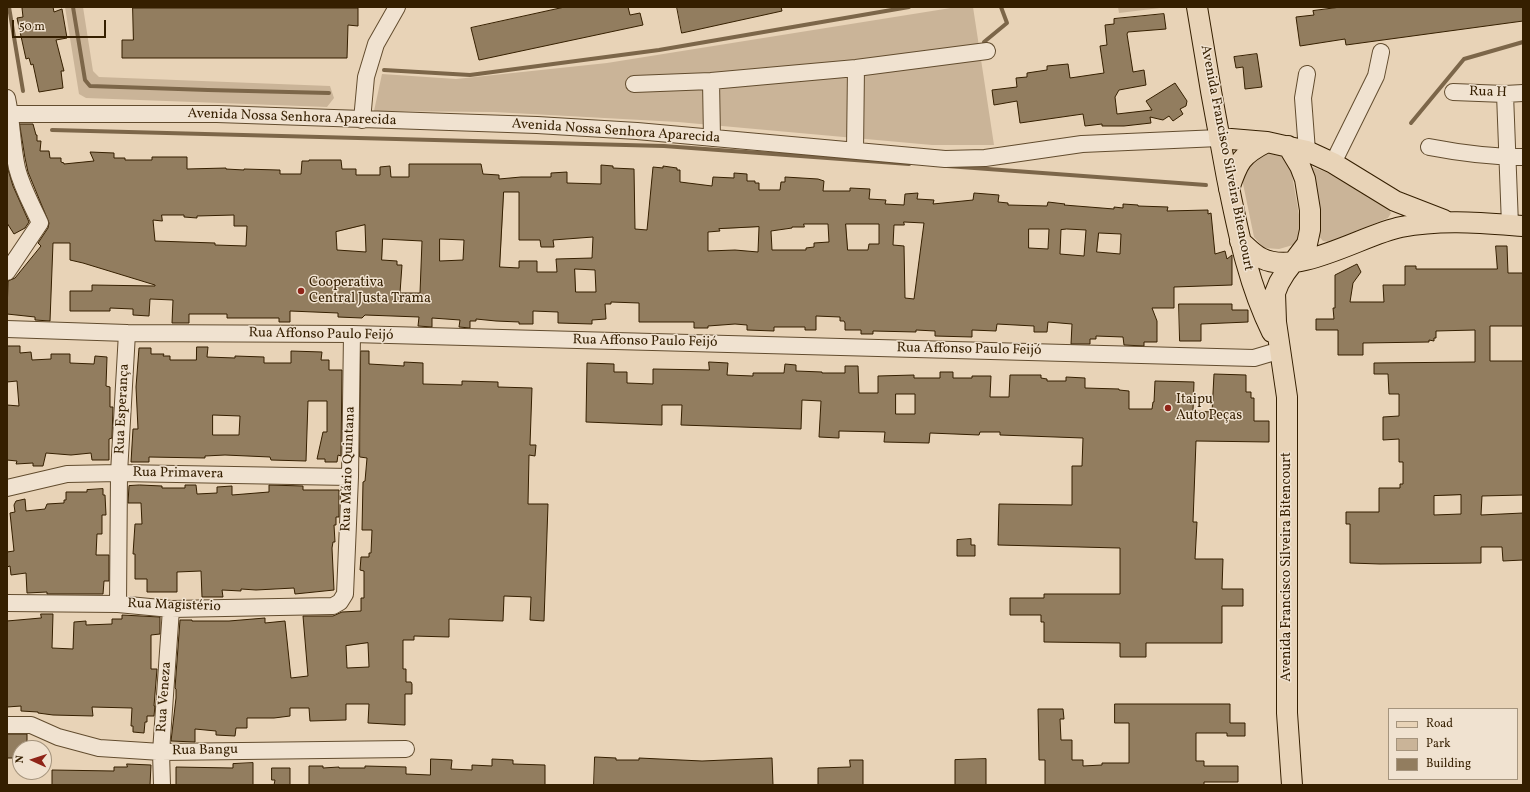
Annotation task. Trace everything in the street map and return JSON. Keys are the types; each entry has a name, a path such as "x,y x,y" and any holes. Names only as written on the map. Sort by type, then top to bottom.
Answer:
{"main road":[{"name":"Avenida Francisco Silveira Bitencourt","path":"1197,7 1219,138 1240,241 1248,272 1266,321 1281,350"},
{"path":"1219,138 1267,142 1297,149 1333,163 1395,201 1446,221"},
{"path":"1229,189 1235,170 1242,158 1252,149 1267,142"},
{"path":"1294,262 1307,244 1310,230 1310,210 1305,179 1300,166 1297,149"},
{"path":"1240,241 1251,252 1262,259 1277,262 1294,262 1317,257 1401,227 1446,221 1517,226"},
{"name":"Avenida Francisco Silveira Bitencourt","path":"1292,785 1287,713 1287,397 1276,322 1275,293 1279,283 1294,262"}],"street":[{"path":"362,120 366,77 376,44 397,7"},
{"path":"634,84 711,82 856,68 986,51"},
{"path":"1333,163 1376,76 1381,52"},
{"path":"855,151 856,68"},
{"path":"1297,149 1307,74"},
{"path":"711,82 712,138"},
{"name":"Rua H","path":"1453,92 1505,94 1523,93"},
{"path":"1505,94 1515,157 1517,226"},
{"path":"7,98 11,114 17,168 24,191 40,223 7,272"},
{"name":"Avenida Nossa Senhora Aparecida","path":"11,114 217,114 545,126 712,138 945,159 985,158 1082,144 1219,138"},
{"path":"1429,147 1461,153 1515,157"},
{"name":"Rua Affonso Paulo Feijó","path":"7,329 127,333 352,334 1254,358 1281,350"},
{"name":"Rua Esperança","path":"118,604 119,473 127,333"},
{"name":"Rua Mário Quintana","path":"340,602 345,594 350,477 352,334"},
{"name":"Rua Primavera","path":"7,488 67,474 119,473 350,477"},
{"name":"Rua Magistério","path":"7,603 118,604 171,609 332,606 340,602"},
{"name":"Rua Veneza","path":"162,785 161,752 171,609"},
{"name":"Rua Bangu","path":"7,725 31,725 58,737 99,748 161,752 406,749"}],"green space":[{"path":"65,7 83,7 93,71 99,77 330,86 334,98 327,107 86,98 79,94"},
{"path":"957,7 973,7 994,145 932,145 678,122 494,112 374,111 382,74 456,79 607,63"},
{"path":"1118,7 1168,7 1119,13"},
{"path":"1263,151 1281,155 1290,164 1301,226 1301,235 1293,245 1279,249 1264,248 1254,237 1241,174"},
{"path":"1304,164 1326,172 1388,208 1391,213 1388,218 1341,239 1329,242 1323,241 1318,235"}],"building":[{"path":"53,7 54,12 62,9 67,38 56,40 64,71 61,71 63,88 39,92 33,64 31,65 29,58 26,59 17,18 23,17 22,8"},
{"path":"565,7 628,7 630,15 640,13 643,25 479,60 471,28"},
{"path":"677,7 781,7 782,11 682,33"},
{"path":"1341,7 1523,7 1523,21 1346,45 1345,39 1300,46 1296,17 1314,15 1313,11"},
{"path":"133,8 358,8 358,26 348,25 347,58 122,58 122,40 133,40"},
{"path":"1164,14 1166,29 1128,32 1127,34 1133,72 1144,70 1146,85 1119,90 1115,97 1117,114 1152,110 1146,101 1175,83 1187,101 1186,106 1180,109 1183,114 1173,121 1169,116 1163,120 1150,117 1151,123 1124,126 1102,126 1102,124 1085,126 1083,114 1020,123 1017,101 994,105 992,90 1017,87 1016,78 1027,77 1027,73 1047,70 1047,66 1068,64 1070,78 1104,73 1100,46 1107,45 1105,25 1114,24 1114,19"},
{"path":"1257,54 1262,87 1245,89 1243,67 1236,68 1234,57"},
{"path":"20,124 33,124 37,135 37,141 41,141 40,151 49,151 50,158 61,158 61,162 64,164 94,161 90,152 114,153 114,158 125,158 125,160 152,160 152,157 187,157 187,169 226,168 244,170 280,170 280,174 301,174 302,161 341,160 342,169 356,169 356,175 380,175 380,167 390,166 391,177 409,177 409,164 481,164 483,174 499,175 499,179 551,177 551,173 567,172 567,183 601,184 601,165 613,166 613,168 634,169 635,229 647,230 653,167 663,168 663,166 677,168 677,170 680,170 680,182 712,186 713,177 734,178 734,173 747,174 747,181 755,181 755,183 759,183 759,190 780,190 781,182 785,182 785,177 818,179 824,181 823,191 850,191 850,188 870,189 869,199 886,200 885,204 904,205 905,194 918,193 917,199 934,200 933,204 973,200 974,193 999,195 998,202 1008,203 1008,205 1047,206 1048,202 1065,204 1064,205 1114,209 1114,207 1123,208 1123,204 1168,207 1167,211 1208,210 1208,214 1211,213 1215,254 1225,251 1227,259 1232,255 1232,285 1174,287 1174,308 1152,308 1157,321 1157,342 1144,342 1144,346 1124,345 1123,337 1096,336 1096,339 1090,339 1090,344 1071,344 1072,324 1048,322 1047,332 1034,332 1034,326 997,324 996,331 972,330 972,337 935,336 935,331 916,330 916,332 873,331 873,334 861,334 861,330 845,330 845,323 844,321 840,321 840,317 816,316 816,330 805,330 805,327 774,327 774,331 747,330 747,325 735,324 708,326 708,328 694,328 694,322 639,322 639,303 611,302 611,304 605,304 606,319 592,320 592,324 558,323 558,312 533,311 533,324 519,324 519,322 476,319 476,321 470,321 470,328 459,327 460,320 432,318 432,327 418,326 419,317 365,315 362,318 338,317 338,313 290,311 290,322 279,322 279,318 227,318 227,314 189,314 189,323 172,323 173,300 150,299 149,316 133,315 133,309 110,308 110,311 70,311 70,291 92,291 92,285 155,285 70,260 70,243 53,243 50,321 35,320 35,317 7,314 8,281 15,278 41,246 38,243 48,228 49,223 28,172","holes":["504,192 519,192 519,240 540,240 541,247 554,247 553,240 593,237 592,258 556,259 557,272 537,272 537,261 519,261 519,268 500,267","162,215 184,215 184,217 197,218 197,216 234,215 234,226 247,226 246,246 215,245 215,243 155,241 153,220 162,221","904,222 924,223 914,299 905,298 904,246 893,245 894,225 904,225","804,224 828,224 829,242 814,243 814,247 806,248 806,250 772,250 771,231 804,227","846,224 879,224 879,244 869,244 868,250 848,250","365,225 366,252 337,250 336,232","759,227 758,252 735,250 708,251 708,232 720,231 719,229","1029,229 1049,229 1048,249 1029,248","1061,230 1086,230 1084,256 1060,254","1099,233 1121,234 1120,254 1097,252","383,239 422,241 420,293 400,293 402,265 397,265 397,261 382,260","440,239 464,240 463,260 440,261","575,269 595,270 596,292 576,292"]},
{"path":"7,166 13,186 29,222 25,228 14,234 7,223"},
{"path":"1496,246 1507,246 1508,273 1523,273 1523,326 1490,326 1490,361 1523,361 1523,495 1482,496 1481,515 1523,513 1523,560 1503,561 1502,547 1481,547 1481,563 1350,563 1350,524 1346,524 1346,512 1379,512 1379,488 1400,488 1400,484 1403,484 1403,462 1399,462 1399,439 1383,440 1383,417 1399,416 1399,394 1389,394 1388,374 1374,374 1374,363 1475,362 1475,330 1436,331 1436,338 1434,338 1434,341 1429,340 1429,342 1363,343 1363,355 1338,355 1338,330 1316,330 1316,319 1334,319 1333,308 1335,308 1335,275 1357,264 1361,272 1353,283 1350,302 1384,302 1383,285 1405,285 1405,266 1416,266 1416,269 1497,269","holes":["1461,495 1461,514 1434,515 1434,496"]},
{"path":"1179,304 1232,304 1232,310 1248,310 1248,322 1201,324 1201,341 1180,341"},
{"path":"7,346 20,346 20,353 31,352 32,360 51,359 51,354 70,354 70,363 94,364 95,356 107,357 106,386 110,387 110,407 113,407 112,438 109,439 109,460 92,460 91,453 71,455 46,453 43,466 33,466 33,463 16,464 17,461 7,460 7,405 19,406 17,381 7,382"},
{"path":"197,347 208,347 207,357 264,357 264,363 291,363 291,351 322,352 321,360 329,360 329,370 342,370 341,456 338,455 337,462 325,462 325,459 317,459 323,432 327,432 327,401 308,401 306,461 271,460 270,457 225,455 205,456 205,458 149,457 149,462 131,462 133,429 138,429 136,387 139,348 151,348 151,354 164,354 163,356 170,356 170,360 196,360","holes":["213,415 240,416 239,435 213,435"]},
{"path":"361,351 369,351 369,364 404,366 404,362 423,363 423,384 462,385 462,381 498,382 498,387 532,388 530,445 536,445 535,456 529,455 528,504 548,504 544,621 530,620 531,597 504,596 503,621 449,619 449,637 414,636 414,640 403,640 403,669 406,669 406,682 411,682 412,684 412,694 405,694 405,725 368,723 369,704 346,704 346,720 310,721 309,708 290,708 290,716 274,718 247,718 247,728 236,728 235,736 216,735 216,731 195,729 195,742 171,741 176,698 175,688 180,620 229,621 265,618 265,623 285,621 291,678 308,676 303,616 333,616 342,612 361,611 361,598 364,598 364,571 360,570 361,557 369,557 369,553 371,553 372,530 362,530 363,482 365,481 367,458 360,457","holes":["368,643 369,667 347,668 346,646"]},
{"path":"709,362 728,363 727,375 753,376 753,373 784,373 785,364 796,365 796,371 822,373 845,373 845,366 858,366 859,393 878,393 878,376 914,375 914,378 940,378 940,372 953,372 953,378 991,376 990,397 1009,397 1010,375 1041,375 1041,378 1047,379 1047,381 1066,381 1066,377 1085,378 1085,388 1119,389 1129,391 1129,409 1152,409 1154,402 1155,381 1194,382 1193,411 1212,412 1214,374 1246,375 1246,392 1251,392 1251,398 1254,398 1254,421 1269,421 1269,442 1196,441 1193,522 1197,522 1195,559 1223,559 1222,589 1243,589 1243,606 1222,606 1222,643 1146,643 1146,657 1120,657 1120,643 1044,642 1044,622 1041,622 1041,615 1010,615 1010,598 1044,598 1044,594 1120,594 1120,548 998,545 999,504 1072,505 1072,466 1082,466 1083,438 1000,435 1000,432 980,432 979,435 930,433 929,443 884,442 885,432 839,431 839,438 819,437 821,401 802,400 801,429 681,425 682,405 662,405 662,425 586,422 587,363 614,364 614,372 627,372 627,383 653,384 653,369 709,370","holes":["896,394 915,394 915,414 896,414"]},
{"path":"185,485 196,485 197,494 217,493 217,487 232,486 232,495 269,492 269,485 303,486 303,490 339,490 339,517 336,517 336,525 334,525 335,542 333,542 332,548 334,590 295,594 294,588 256,590 241,589 241,591 222,590 223,597 202,597 201,571 177,572 177,592 147,592 147,579 135,579 135,554 133,554 135,524 142,524 141,503 128,503 129,486 162,486 162,488 185,488"},
{"path":"103,489 103,495 105,495 106,515 102,515 102,534 97,534 96,555 109,555 109,581 104,581 103,594 47,594 47,592 27,593 26,573 11,575 10,566 7,567 7,552 14,551 10,513 15,512 14,505 16,501 25,499 26,511 45,509 47,504 64,503 64,500 66,500 66,492 87,492 87,490"},
{"path":"971,539 971,545 975,545 975,556 957,556 957,540"},
{"path":"41,614 53,614 52,648 73,649 74,622 86,621 86,625 112,624 112,619 122,619 122,615 160,617 160,634 151,635 151,669 157,669 154,716 147,716 144,733 133,732 133,726 131,726 132,708 92,707 93,716 53,715 21,711 21,706 7,707 7,621 41,618"},
{"path":"1115,704 1230,704 1230,723 1245,723 1245,736 1227,736 1227,733 1196,733 1196,761 1204,761 1204,766 1238,766 1238,782 1204,782 1204,785 1045,785 1045,760 1039,760 1038,709 1063,709 1064,719 1060,719 1061,740 1072,740 1072,760 1083,760 1083,766 1102,765 1102,763 1129,763 1129,723 1115,723"},
{"path":"7,734 27,734 27,740 12,740 12,758 7,758"},
{"path":"595,757 616,758 616,760 639,760 639,758 702,761 772,758 773,785 594,785"},
{"path":"431,759 452,760 451,769 472,770 472,765 492,766 492,759 513,760 513,764 545,765 545,785 309,785 309,766 323,766 323,768 365,768 365,766 406,767 406,774 430,775"},
{"path":"986,759 986,785 955,785 955,760"},
{"path":"850,760 863,760 863,785 818,785 818,768 850,767"},
{"path":"253,763 253,785 176,785 176,767 233,768 233,764"},
{"path":"127,764 151,765 150,785 52,785 52,770 114,771 114,767 127,767"},
{"path":"272,768 290,768 290,785 274,785 275,780 272,780"}],"waterway":[{"path":"9,7 23,91"},
{"path":"73,7 85,80 90,86 329,93"},
{"path":"384,70 470,75 659,50 909,7"},
{"path":"984,42 1007,23 1001,7"},
{"path":"1411,123 1464,59 1523,42"},
{"path":"52,130 664,146 909,164"},
{"path":"947,166 1206,185"}],"place":[{"name":"Cooperativa Central Justa Trama","path":"301,291"},
{"name":"Itaipu Auto Peças","path":"1168,408"}]}
